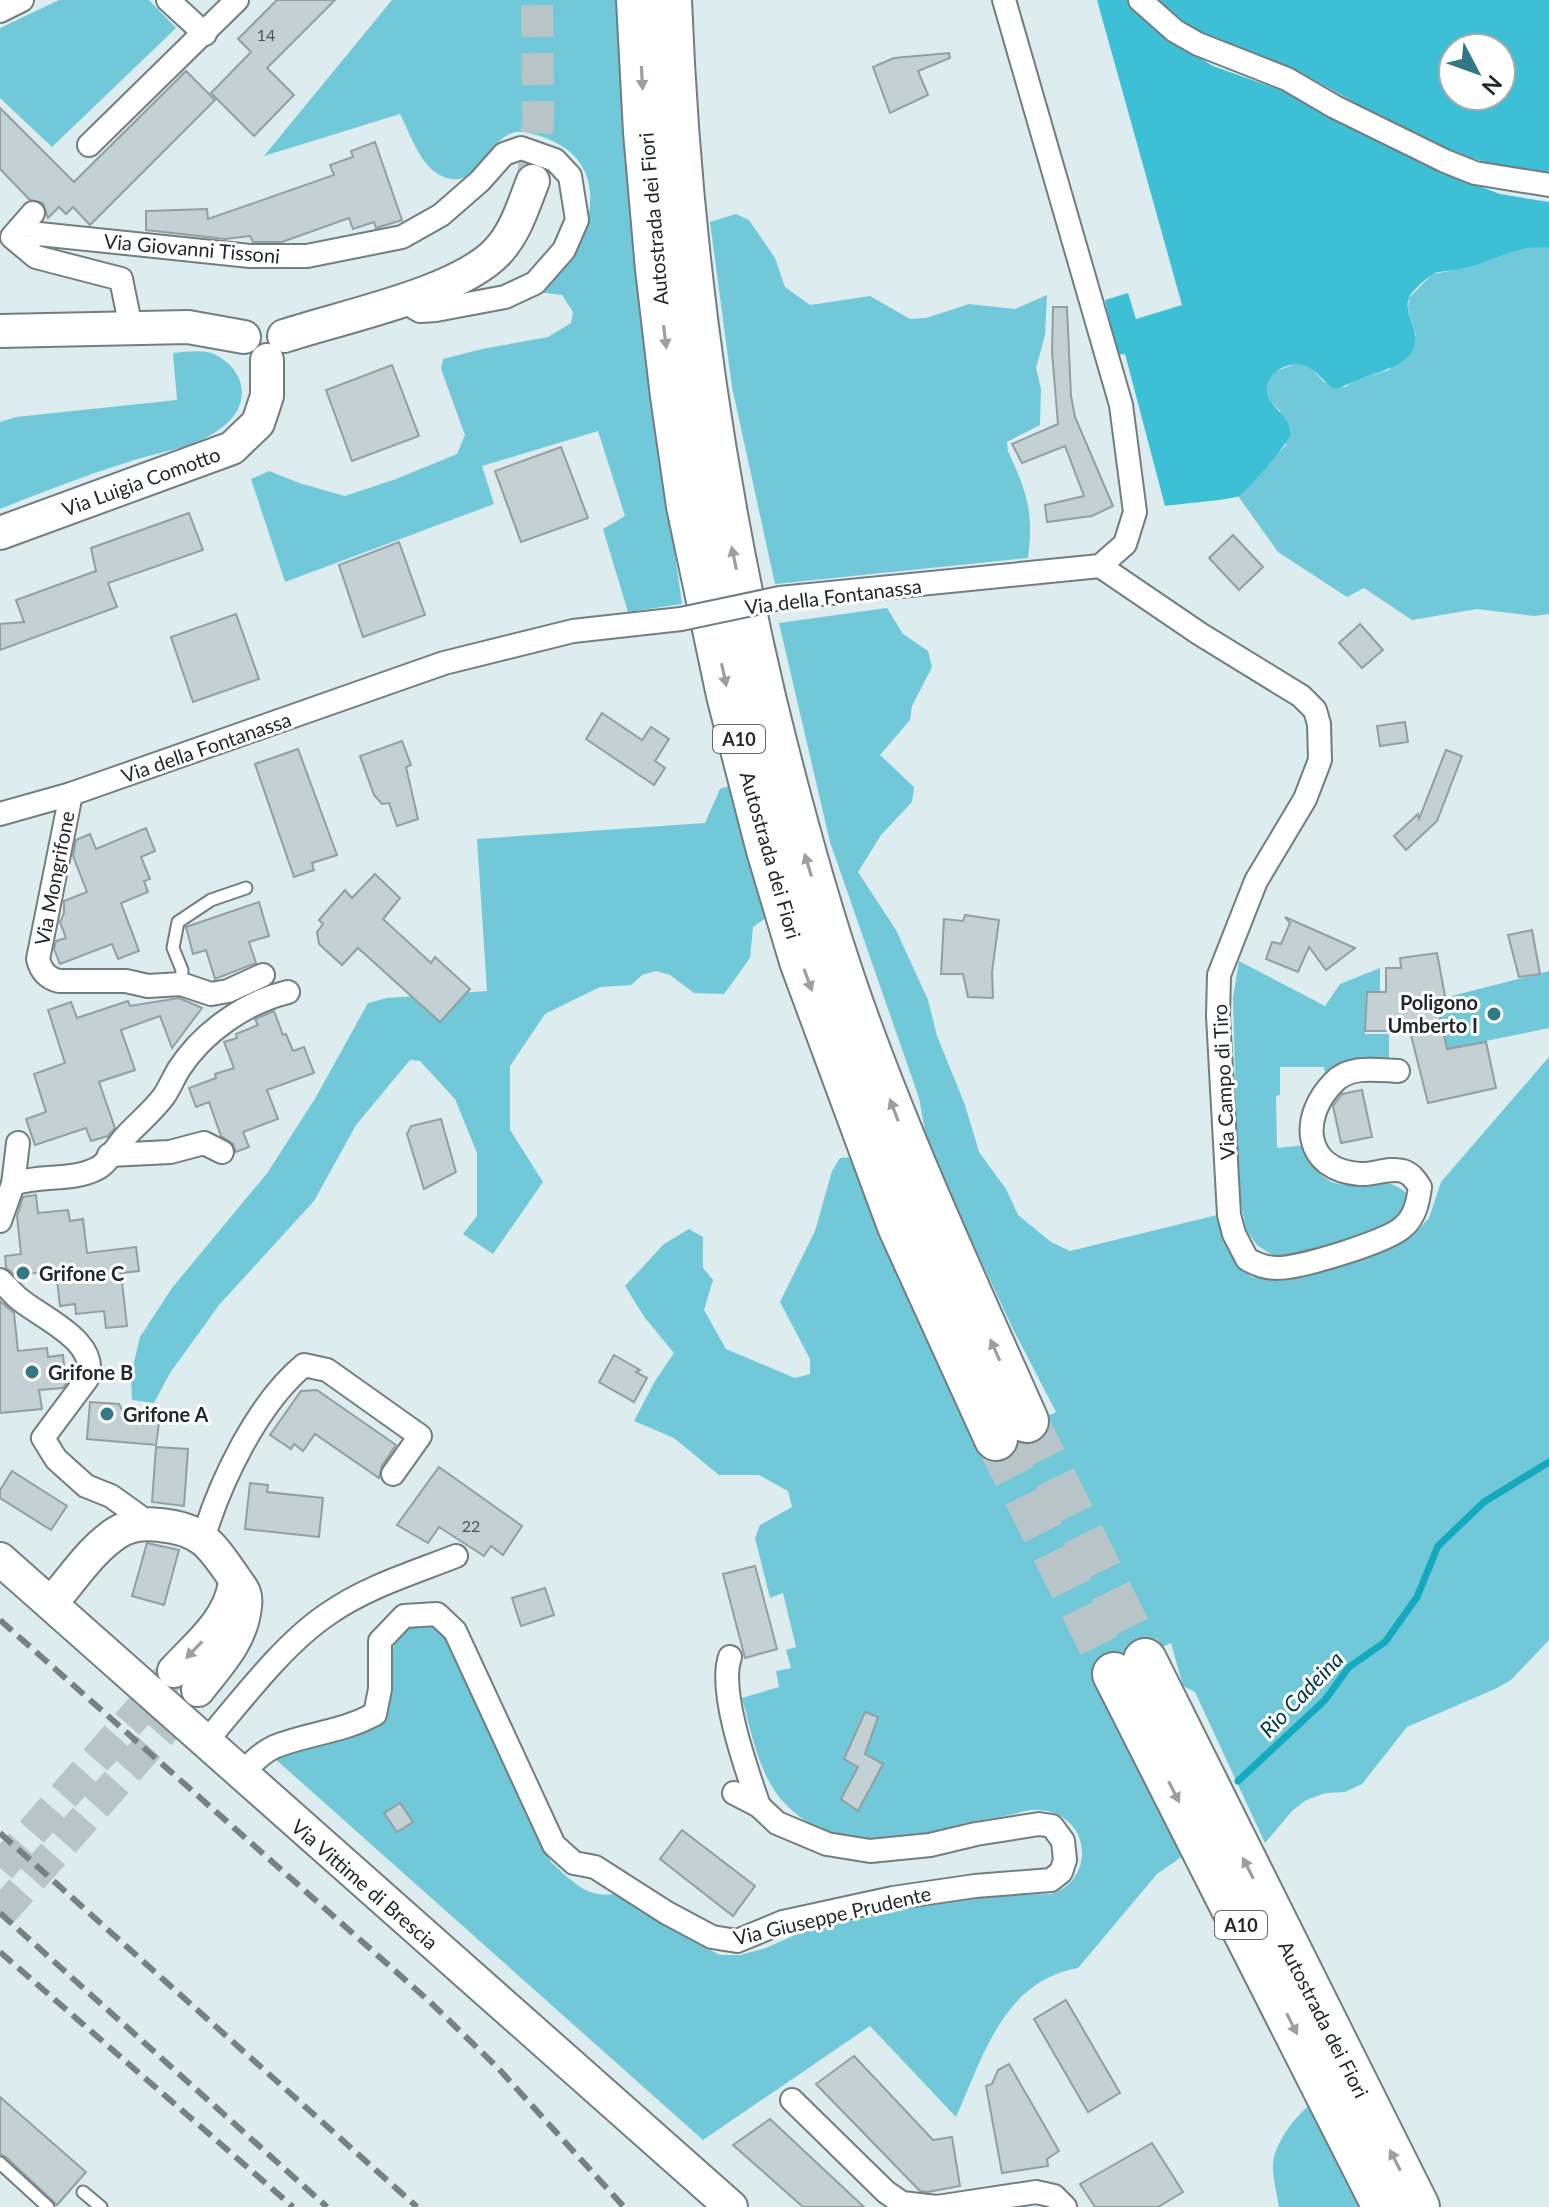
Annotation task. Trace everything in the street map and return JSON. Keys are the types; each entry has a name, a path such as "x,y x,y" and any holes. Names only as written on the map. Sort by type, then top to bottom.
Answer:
{"highway":[{"name":"Autostrada dei Fiori","path":"638,0 647,163 672,396 688,506 728,695 768,850 801,961 899,1226 1012,1430 931,1207 847,990 800,839 777,750 721,499 701,367 685,221 670,0"},
{"name":"Autostrada dei Fiori","path":"1130,1667 1358,2120 1418,2207"},
{"name":"Autostrada dei Fiori","path":"1358,2120 1384,2207"}],"street":[{"path":"0,11 22,0"},
{"path":"168,0 205,34"},
{"path":"89,145 237,0"},
{"path":"1004,0 1121,405 1135,512 1125,544 1100,566"},
{"path":"1140,0 1175,31 1198,44 1287,79 1335,107 1445,161 1475,173 1549,185"},
{"name":"Via Giovanni Tissoni","path":"131,328 121,279 36,257 12,237 36,224 250,256 307,256 402,237 441,215 480,181 504,154 521,148 555,160 570,176 577,220 564,250 535,283 505,297 436,310 420,311 403,301"},
{"name":"Via Giovanni Tissoni","path":"276,348 457,278 495,254 511,235 533,181"},
{"path":"0,331 188,327 244,337 250,354 261,360 276,348"},
{"name":"Via Luigia Comotto","path":"0,533 232,448 258,423 267,396 276,348"},
{"name":"Via della Fontanassa","path":"0,814 71,794 444,663 573,631 681,619 780,598 1100,566"},
{"name":"Via Campo di Tiro","path":"1100,566 1200,634 1301,696 1315,710 1319,724 1320,760 1305,799 1256,881 1219,975 1218,1016 1229,1215 1234,1234 1247,1259 1274,1268 1308,1263 1394,1233 1408,1222 1417,1205 1420,1187 1414,1178 1398,1170 1361,1174 1334,1168 1316,1152 1309,1132 1319,1099 1337,1079 1355,1070 1398,1071"},
{"name":"Via Mongrifone","path":"71,794 38,959 40,967 50,979 126,981 148,986 181,984 211,994 228,991 263,975"},
{"path":"13,1184 31,1178 72,1176 101,1168 109,1155 146,1119 181,1066 237,1011 264,997 288,992"},
{"path":"0,1221 13,1184 18,1143"},
{"path":"109,1155 170,1152 204,1143 222,1152"},
{"path":"0,1280 19,1299 68,1332 87,1357 90,1370 87,1379 43,1438 56,1459 86,1486 111,1496 150,1524"},
{"path":"203,1539 231,1468 262,1412 304,1365 327,1370 420,1436 393,1474"},
{"path":"51,1603 100,1545 120,1531 150,1524 182,1527 216,1549 244,1588 246,1602 238,1639 186,1680"},
{"path":"205,1743 299,1638 325,1615 352,1598 456,1556"},
{"name":"Via Vittime di Brescia","path":"0,1559 731,2207"},
{"name":"Via Giuseppe Prudente","path":"241,1774 274,1747 352,1726 375,1714 380,1689 380,1641 404,1616 437,1614 455,1631 554,1845 574,1863 595,1867 667,1913 712,1937 737,1941 783,1922 893,1898 975,1886 1051,1880 1061,1872 1065,1860 1063,1841 1052,1826 1039,1824 930,1845 870,1851 827,1844 777,1823 759,1806 734,1793"},
{"path":"730,1657 726,1683 746,1771 759,1806"},
{"path":"792,2100 886,2192 902,2203 937,2207 1036,2192 1054,2196 1065,2207"}],"lane":[{"path":"181,984 182,970 173,948 178,922 211,900 246,888"},
{"path":"0,2163 48,2207"},
{"path":"83,2192 101,2207"}],"shaded area":[{"path":"59,0 149,0 176,28 52,147 0,98 0,28"},
{"path":"392,0 617,0 637,284 682,604 628,612 603,529 625,516 598,431 482,466 494,504 285,582 251,479 269,471 345,496 457,454 465,435 441,369 443,359 548,337 571,323 573,312 562,295 536,292 558,275 572,258 588,222 590,195 584,170 574,155 559,144 533,134 512,133 495,146 472,173 451,179 441,176 425,162 400,114 264,156"},
{"path":"1097,0 1131,0 1176,43 1213,66 1292,94 1426,166 1500,194 1549,202 1549,248 1517,250 1466,268 1435,273 1417,288 1408,303 1415,345 1411,353 1395,366 1334,389 1313,370 1300,364 1286,366 1273,374 1267,392 1288,423 1290,435 1239,496 1165,506 1125,354 1117,355 1105,300 1128,293 1136,319 1182,305"},
{"path":"1155,0 1549,0 1549,174 1512,170 1455,153 1293,68 1195,33"},
{"path":"736,214 749,220 775,258 785,287 810,305 870,296 910,319 926,318 969,304 1015,309 1047,295 1045,335 1036,368 1041,389 1040,425 1007,442 1027,503 1030,527 1028,558 775,584 732,387 710,222"},
{"path":"1538,246 1549,248 1549,614 1534,616 1477,609 1412,620 1364,588 1347,597 1278,552 1238,496 1286,445 1280,411 1266,391 1268,379 1276,371 1298,363 1309,366 1324,382 1345,387 1355,380 1389,370 1416,335 1408,309 1409,298 1432,274 1467,268 1503,252"},
{"path":"173,353 212,353 233,369 242,387 242,397 234,416 225,425 191,444 95,473 0,509 0,422 16,417 177,400"},
{"path":"887,608 903,634 928,651 932,667 912,706 910,720 880,755 914,787 912,802 881,835 858,872 896,930 928,1000 937,1036 965,1105 979,1152 1006,1189 1018,1215 1051,1242 1070,1251 1217,1215 1225,1242 1237,1266 1252,1277 1280,1281 1355,1257 1414,1234 1429,1218 1441,1182 1549,1057 1549,1640 1511,1680 1407,1727 1362,1784 1345,1792 1326,1793 1306,1800 1292,1811 1265,1843 1195,1692 1183,1686 1171,1643 1100,1675 1187,1853 1157,1874 1078,1968 1052,1976 1031,1988 1014,2005 987,2047 956,2117 870,2026 703,2140 273,1757 362,1732 383,1719 389,1708 393,1650 397,1638 406,1629 425,1625 445,1635 450,1643 551,1862 580,1887 596,1894 615,1894 720,1955 740,1955 766,1948 804,1931 970,1896 1051,1894 1065,1887 1075,1876 1081,1863 1082,1849 1078,1835 1070,1823 1040,1810 965,1823 909,1840 869,1842 831,1834 797,1815 783,1801 761,1765 742,1698 779,1687 776,1671 791,1668 786,1650 796,1647 783,1593 770,1598 755,1538 760,1525 792,1507 788,1491 759,1475 719,1475 674,1438 634,1421 674,1353 645,1318 625,1286 664,1244 689,1229 703,1237 703,1268 713,1280 704,1310 726,1349 795,1378 810,1374 810,1359 780,1302 815,1231 832,1171 840,1158 856,1157 989,1446 1056,1412 1013,1329 928,1148 919,1098 830,842 779,623"},
{"path":"729,786 767,917 753,927 750,958 724,994 694,993 670,975 656,971 642,975 631,985 600,987 545,1014 510,1066 510,1130 543,1182 493,1254 463,1234 477,1216 477,1153 455,1099 420,1061 410,1060 356,1125 314,1201 219,1305 170,1373 154,1403 132,1400 131,1375 140,1337 172,1288 268,1172 316,1097 368,1003 387,998 487,991 477,839 705,823 720,789"},
{"path":"1239,961 1325,1006 1340,984 1380,968 1380,991 1366,991 1365,1034 1389,1034 1389,1064 1326,1076 1324,1067 1280,1067 1280,1095 1276,1096 1277,1148 1305,1145 1315,1167 1326,1179 1339,1184 1380,1182 1394,1185 1407,1194 1408,1201 1395,1223 1358,1239 1286,1258 1272,1255 1257,1245 1246,1230 1238,1188 1233,998"},
{"name":"Poligono Umberto I","path":"1549,971 1549,1028 1447,1049 1436,1000"},
{"path":"1315,2101 1367,2207 1279,2207 1273,2174 1278,2146 1288,2128"}],"building":[{"path":"277,0 335,0 267,68 294,95 254,136 211,93 251,52 238,39"},
{"path":"949,53 950,58 918,71 928,95 890,113 873,67 894,58"},
{"path":"186,71 215,100 90,225 73,207 66,214 59,207 48,218 43,203 30,200 0,169 0,108 74,182"},
{"path":"375,142 402,220 376,228 374,222 353,229 349,218 282,242 253,242 250,236 225,239 146,230 146,211 207,209 208,219 334,175 330,165 353,157 351,151"},
{"path":"1053,307 1067,307 1071,396 1075,417 1113,506 1092,516 1047,522 1045,505 1084,496 1065,446 1022,463 1012,444 1058,424 1052,352"},
{"path":"392,365 419,436 352,461 326,390"},
{"path":"561,447 588,518 521,542 495,471"},
{"path":"189,513 203,550 108,583 117,607 0,650 0,624 24,622 16,600 96,571 91,548"},
{"path":"1233,535 1263,567 1239,590 1209,558"},
{"path":"399,542 425,615 363,637 339,565"},
{"path":"236,614 259,679 193,702 171,637"},
{"path":"1360,624 1383,650 1362,668 1339,643"},
{"path":"602,713 642,740 651,727 669,739 655,761 665,768 654,785 586,739"},
{"path":"1405,722 1408,742 1380,746 1377,726"},
{"path":"402,741 411,765 406,767 418,819 397,826 389,803 382,804 374,795 360,756"},
{"path":"298,749 337,855 312,863 314,870 294,877 255,764"},
{"path":"1446,750 1462,756 1437,821 1406,850 1394,836 1418,814 1419,819"},
{"path":"146,828 155,851 141,857 150,879 144,881 148,892 121,903 139,951 118,959 112,944 60,964 54,949 56,941 66,938 60,922 64,901 87,892 73,856 76,840 90,834 96,849"},
{"path":"375,874 400,898 383,919 431,963 435,957 470,989 440,1022 358,948 342,965 319,944 317,932 323,924 319,920 345,890 352,898"},
{"path":"259,902 269,936 249,942 256,963 215,979 206,950 193,954 186,927"},
{"path":"965,915 999,920 992,972 993,998 968,997 963,974 941,974 944,919 963,921"},
{"path":"1285,917 1355,948 1326,970 1309,947 1298,972 1266,959 1272,942 1281,944 1290,923"},
{"path":"1532,930 1540,974 1519,977 1508,935"},
{"path":"1437,953 1445,996 1436,1000 1447,1049 1486,1042 1496,1088 1428,1103 1410,1031 1365,1031 1367,992 1386,992 1386,968 1401,968 1400,958"},
{"path":"179,998 202,1008 172,1048 160,1016 121,1030 135,1070 99,1082 115,1128 108,1136 91,1141 86,1128 35,1145 26,1119 46,1112 34,1074 65,1063 48,1010 71,1002 77,1018 128,1001 130,1006"},
{"path":"274,1011 293,1051 304,1047 314,1073 267,1090 278,1119 243,1132 249,1147 236,1152 233,1144 221,1136 209,1102 196,1107 189,1088 234,1068 224,1042 258,1025 255,1019"},
{"path":"1362,1090 1372,1137 1341,1143 1333,1106 1342,1094"},
{"path":"441,1119 456,1172 424,1189 407,1134 411,1126"},
{"path":"36,1195 38,1213 68,1210 70,1221 83,1219 87,1253 136,1247 139,1271 121,1273 127,1326 106,1328 104,1311 76,1314 75,1304 60,1306 56,1271 15,1275 6,1268 5,1256 21,1254 17,1216 23,1197"},
{"name":"Grifone B","path":"0,1301 14,1313 18,1351 47,1348 48,1357 63,1355 66,1384 63,1388 39,1390 42,1409 0,1413"},
{"path":"614,1355 640,1370 636,1372 647,1378 634,1402 599,1382"},
{"path":"317,1390 396,1445 382,1466 379,1478 315,1434 303,1451 294,1444 291,1449 270,1435 301,1391"},
{"name":"Grifone A","path":"90,1402 119,1404 124,1414 160,1416 156,1445 87,1439"},
{"path":"156,1447 188,1449 184,1506 152,1502"},
{"path":"439,1467 522,1526 503,1555 491,1546 484,1556 439,1527 428,1543 397,1525"},
{"path":"12,1471 67,1506 51,1530 0,1498 0,1490"},
{"path":"250,1483 268,1485 267,1492 323,1498 319,1537 245,1529"},
{"path":"147,1543 179,1550 164,1605 132,1596"},
{"path":"755,1566 777,1649 745,1658 723,1574"},
{"path":"545,1588 554,1615 521,1626 512,1598"},
{"path":"865,1712 878,1717 865,1754 883,1764 858,1811 841,1799 858,1767 844,1759"},
{"path":"400,1803 413,1822 397,1832 384,1813"},
{"path":"682,1830 755,1886 733,1916 660,1859"},
{"path":"1066,2000 1120,2093 1088,2112 1034,2019"},
{"path":"854,2056 933,2140 952,2137 960,2186 920,2191 816,2084"},
{"path":"1009,2064 1059,2151 1047,2159 1048,2166 1002,2173 986,2086 992,2084 998,2070"},
{"path":"0,2097 86,2172 57,2205 0,2154"},
{"path":"770,2119 864,2207 803,2207 733,2145"},
{"path":"1152,2143 1183,2192 1158,2207 1095,2207 1080,2184"}],"waterway":[{"name":"Rio Cadeina","path":"1238,1781 1325,1700 1349,1667 1385,1642 1417,1597 1438,1546 1484,1502 1549,1462"}],"tunnel":[{"path":"533,181 538,119 537,0"},
{"path":"1027,1421 1145,1660"},
{"path":"996,1439 1114,1674"},
{"path":"0,1868 170,1676"},
{"path":"0,1914 194,1695"}],"railway":[{"path":"0,1620 429,2001 497,2067 624,2207"},
{"path":"0,1833 417,2207"},
{"path":"0,1913 327,2207"},
{"path":"0,1952 293,2207"}],"place":[{"name":"Poligono Umberto I","path":"1494,1014"},
{"name":"Grifone C","path":"23,1273"},
{"name":"Grifone B","path":"32,1372"},
{"name":"Grifone A","path":"107,1414"}]}
